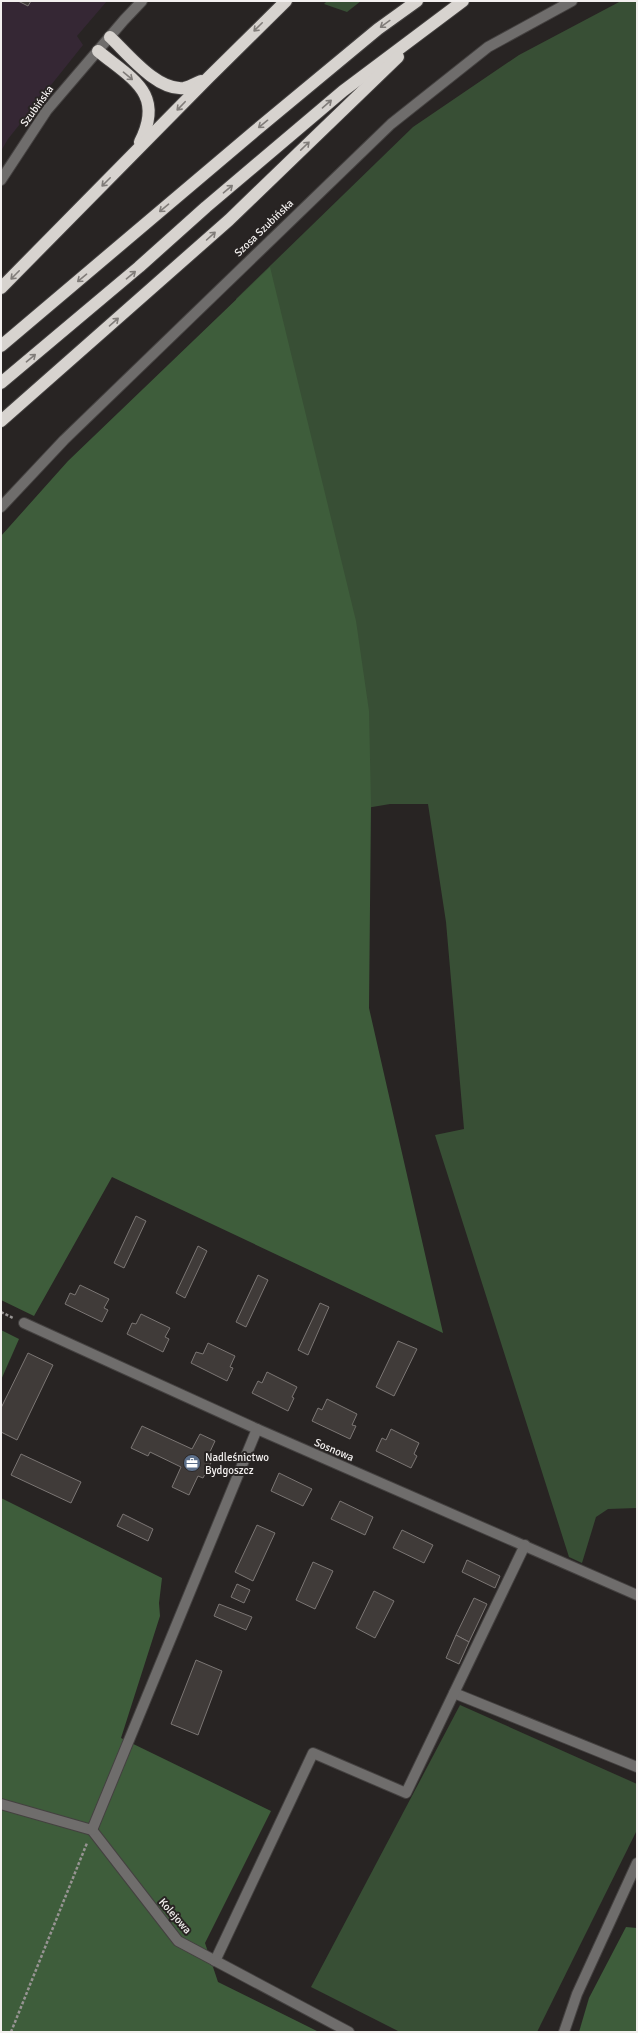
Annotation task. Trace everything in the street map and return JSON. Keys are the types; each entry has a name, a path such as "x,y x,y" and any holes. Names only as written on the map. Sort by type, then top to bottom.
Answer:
{"highway":[{"path":"1,288 286,1"},
{"path":"1,346 255,131 378,29 417,1"},
{"path":"1,383 139,267 206,207 343,91 463,1"},
{"path":"1,421 229,220 437,19"},
{"path":"110,37 159,82 172,87 185,88 208,78"},
{"path":"98,51 133,79 144,92 149,107 148,126 133,154"}],"street":[{"path":"98,51 142,1"},
{"name":"Szosa Szubińska","path":"1,507 64,440 391,124 488,47 572,1"},
{"name":"Szubińska","path":"1,180 47,110 98,51"},
{"name":"Sosnowa","path":"24,1323 257,1429 637,1595"},
{"path":"1,1804 92,1830 257,1429"},
{"path":"215,1961 313,1753 406,1793 524,1545"},
{"path":"454,1693 637,1767"},
{"name":"Kolejowa","path":"92,1830 178,1941 349,2032"},
{"path":"564,2032 577,1994 637,1863"}],"path":[{"path":"11,2032 92,1830"}],"shaded area":[{"path":"1,1 107,1 77,36 83,45 8,139 1,151"}],"green space":[{"path":"327,1 361,1 347,12 324,4"},
{"path":"621,1 637,1 637,1508 608,1509 596,1517 582,1563 569,1557 435,1135 464,1129 446,922 428,804 390,804 319,816 236,299 413,127 519,55"},
{"path":"270,267 356,621 369,711 371,804 369,1008 443,1333 112,1177 34,1316 1,1300 1,536 68,461"},
{"path":"1,1330 19,1339 1,1380"},
{"path":"1,1498 162,1578 159,1603 160,1616 121,1738 271,1811 205,1943 218,1982 319,2032 1,2032"},
{"path":"460,1705 637,1784 637,1830 537,2032 400,2032 311,1987"},
{"path":"626,1927 637,1928 637,2032 579,2032 589,1998"}],"building":[{"path":"18,1 31,1 28,6"},
{"path":"136,1216 146,1221 124,1268 114,1263"},
{"path":"198,1246 207,1251 185,1298 176,1293"},
{"path":"258,1275 268,1280 246,1327 236,1322"},
{"path":"80,1285 109,1299 104,1308 108,1310 102,1322 65,1304 70,1293 75,1295"},
{"path":"320,1303 329,1307 308,1355 298,1350"},
{"path":"141,1314 170,1328 165,1337 169,1339 163,1352 127,1334 132,1323 136,1324"},
{"path":"398,1341 417,1349 394,1396 376,1387"},
{"path":"208,1343 235,1356 230,1367 233,1368 227,1381 191,1363 196,1352 203,1354"},
{"path":"28,1353 53,1365 17,1440 1,1432 1,1408"},
{"path":"267,1372 297,1387 288,1411 252,1393 258,1381 262,1383"},
{"path":"327,1399 357,1414 352,1425 356,1426 350,1439 312,1421 318,1408 322,1410"},
{"name":"Nadleśnictwo Bydgoszcz","path":"142,1426 192,1449 200,1434 215,1441 208,1456 213,1459 203,1478 198,1476 189,1495 172,1487 181,1467 150,1452 148,1456 131,1448"},
{"path":"391,1429 419,1443 414,1454 417,1456 411,1468 376,1451 382,1438 386,1440"},
{"path":"21,1454 81,1482 71,1503 11,1475"},
{"path":"279,1473 312,1489 303,1506 271,1491"},
{"path":"340,1501 373,1517 365,1535 331,1519"},
{"path":"123,1514 153,1529 148,1541 117,1526"},
{"path":"257,1525 275,1533 253,1581 235,1572"},
{"path":"402,1530 433,1545 424,1563 393,1548"},
{"path":"467,1560 500,1576 495,1588 462,1572"},
{"path":"313,1562 333,1571 315,1609 296,1600"},
{"path":"237,1584 250,1590 244,1603 231,1597"},
{"path":"374,1591 394,1601 375,1638 356,1628"},
{"path":"474,1598 487,1604 469,1642 456,1635"},
{"path":"219,1604 252,1617 246,1630 214,1616"},
{"path":"456,1635 469,1642 459,1664 446,1658"},
{"path":"196,1660 222,1671 198,1735 171,1724"}],"place":[{"name":"Nadleśnictwo Bydgoszcz","path":"192,1463"}]}
